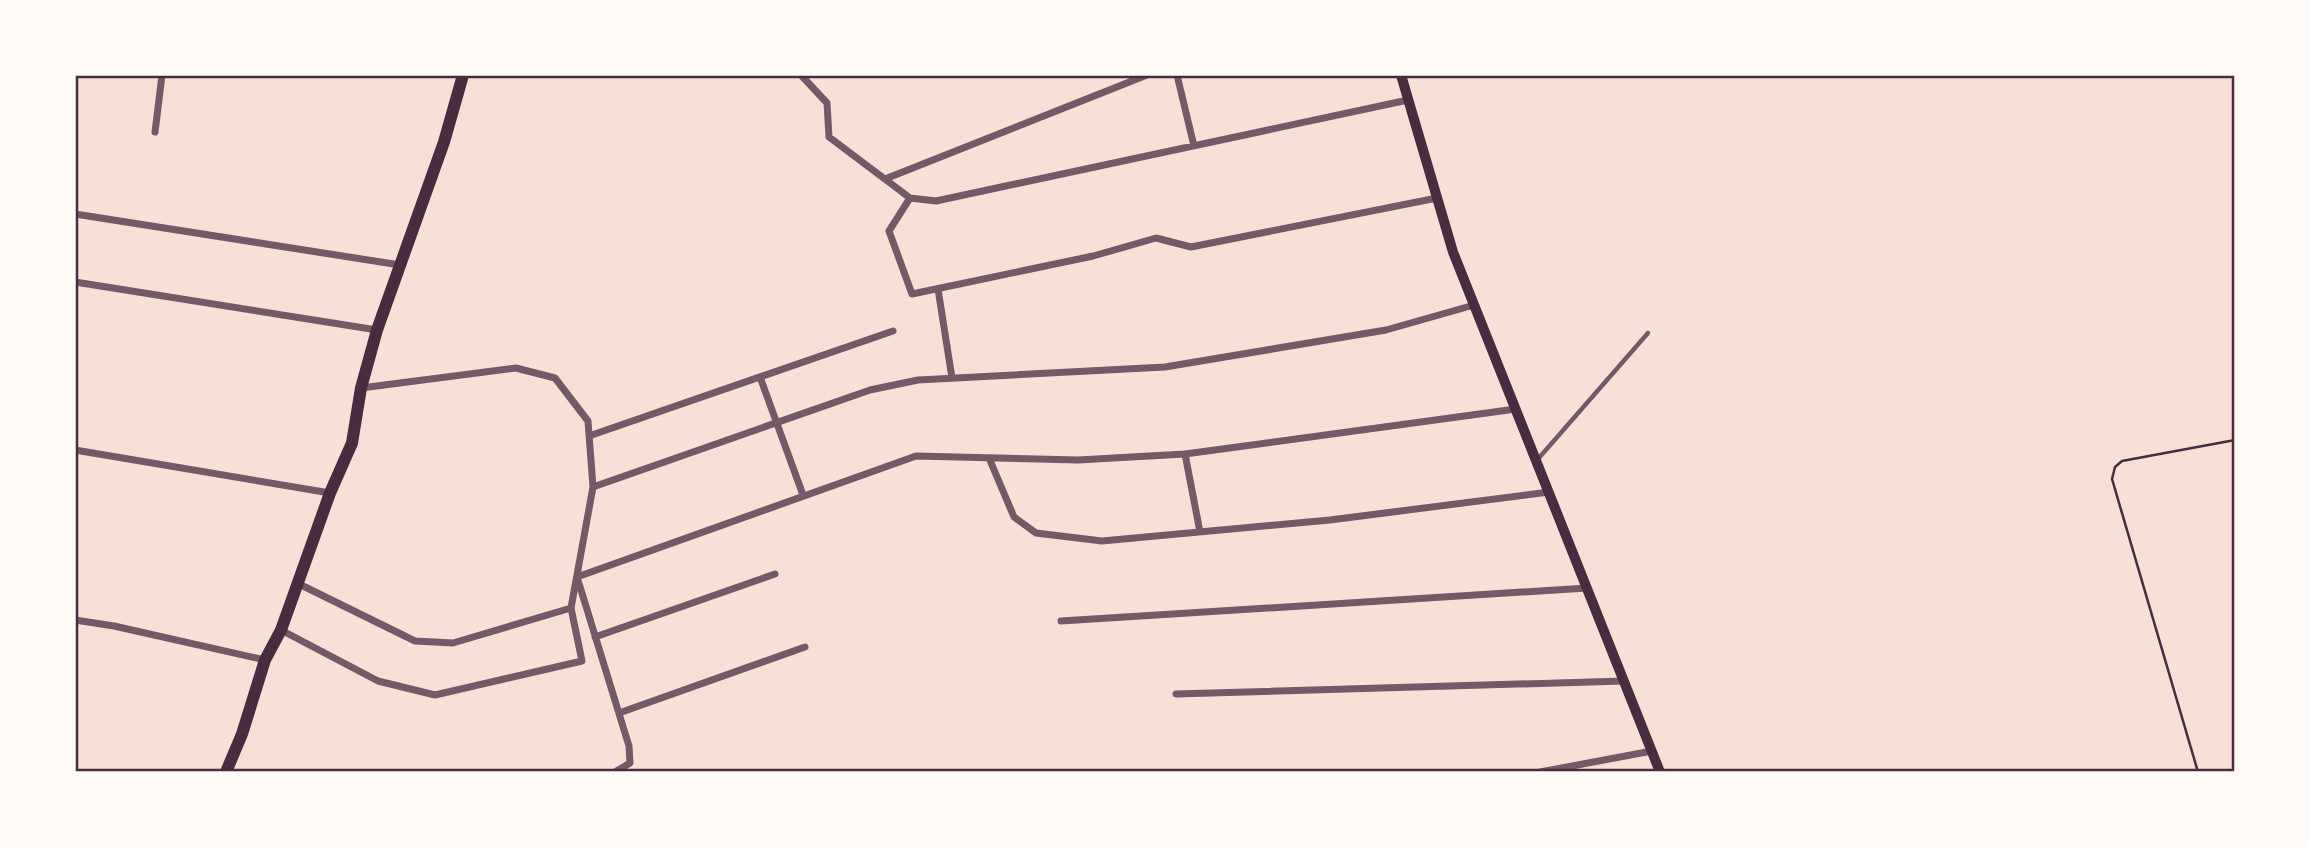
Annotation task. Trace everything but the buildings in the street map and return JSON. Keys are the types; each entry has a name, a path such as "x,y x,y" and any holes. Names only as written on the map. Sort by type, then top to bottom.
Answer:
{"main road":[{"path":"226,772 242,734 265,660 281,630 330,493 352,443 361,388 377,330 463,75"},
{"path":"1401,75 1453,252 1538,459 1660,772"}],"street":[{"path":"155,132 162,75"},
{"path":"801,75 827,103 829,137 910,198 936,201 1409,100"},
{"path":"885,179 1147,75"},
{"path":"1177,75 1194,146"},
{"path":"910,198 889,231 912,294 1093,256 1156,237 1191,247 1437,198"},
{"path":"75,214 400,265"},
{"path":"75,282 377,330"},
{"path":"938,289 952,378"},
{"path":"593,487 870,390 918,380 1165,367 1386,330 1474,304"},
{"path":"589,436 893,331"},
{"path":"281,630 378,681 435,695 582,661 571,608 593,487 588,421 555,379 516,368 361,388"},
{"path":"760,377 803,495"},
{"path":"577,577 916,456 1078,460 1185,454 1516,410"},
{"path":"75,450 330,493"},
{"path":"1185,454 1200,533"},
{"path":"989,458 1014,517 1036,533 1102,541 1330,520 1549,492"},
{"path":"595,637 775,573"},
{"path":"577,577 631,758 626,767 615,772"},
{"path":"299,583 415,641 453,643 571,608"},
{"path":"1061,621 1587,588"},
{"path":"75,620 114,626 265,660"},
{"path":"619,713 805,647"},
{"path":"1176,694 1624,681"},
{"path":"1540,772 1652,751"}],"lane":[{"path":"1538,459 1648,333"}],"path":[{"path":"2198,772 2112,479 2115,467 2122,461 2235,440"}]}
